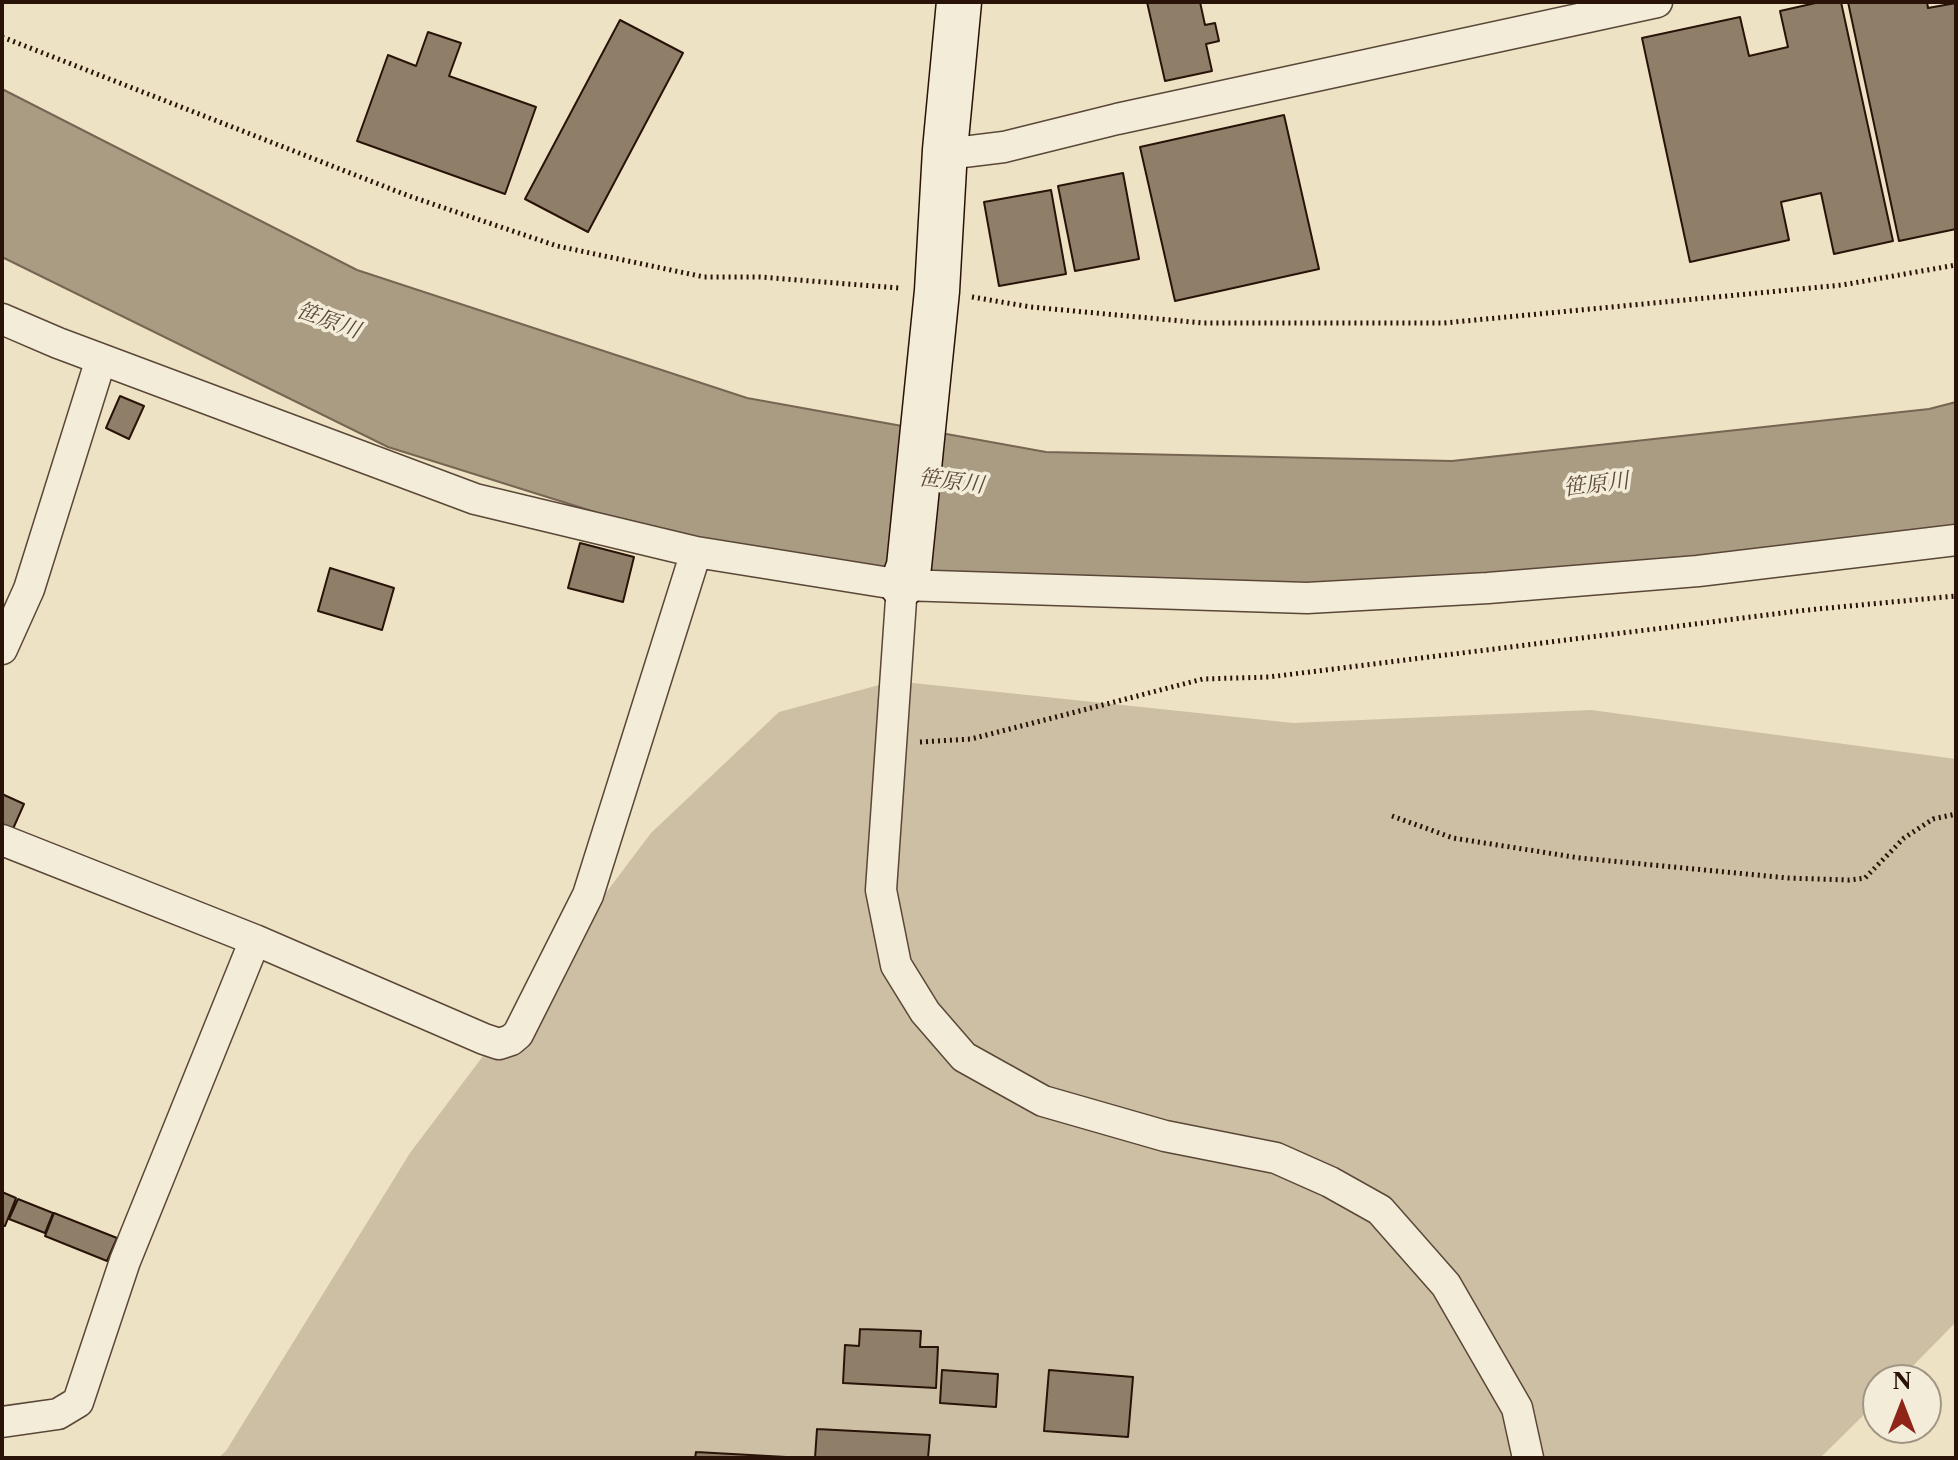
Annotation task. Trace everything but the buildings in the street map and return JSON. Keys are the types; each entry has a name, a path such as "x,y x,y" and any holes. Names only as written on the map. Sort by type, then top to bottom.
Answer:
{"street":[{"path":"959,2 945,150 937,291 906,575 881,890 896,965 925,1012 964,1057 1043,1101 1165,1136 1276,1158 1330,1182 1380,1210 1446,1285 1517,1408 1528,1458"},
{"path":"945,150 963,152 1004,147 1117,119 1657,2"},
{"path":"2,319 475,499 696,552 906,575 1307,598 1488,588 1698,571 1956,540"},
{"path":"2,649 29,589 101,359"},
{"path":"2,840 255,940 484,1039 499,1044 511,1040 518,1034 588,895 696,552"},
{"path":"2,1422 58,1414 78,1402 125,1261 255,940"}],"path":[{"path":"2,37 409,196 557,246 704,277 760,277 937,291 1031,307 1178,322 1444,323 1842,285 1956,265"},
{"path":"891,744 971,739 1203,679 1269,677 1807,610 1956,596"},
{"path":"1392,816 1453,838 1580,858 1729,874 1849,880 1865,878 1904,838 1933,819 1956,814"}],"shaded area":[{"path":"894,681 1293,723 1591,710 1956,759 1956,1322 1915,1364 1862,1364 1862,1417 1820,1458 218,1458 226,1451 410,1153 651,833 779,712"}],"water":[{"name":"笹原川","path":"2,89 357,270 747,398 1046,452 1452,461 1929,409 1956,402 1956,529 1565,583 1048,601 700,545 388,447 2,257"}]}
